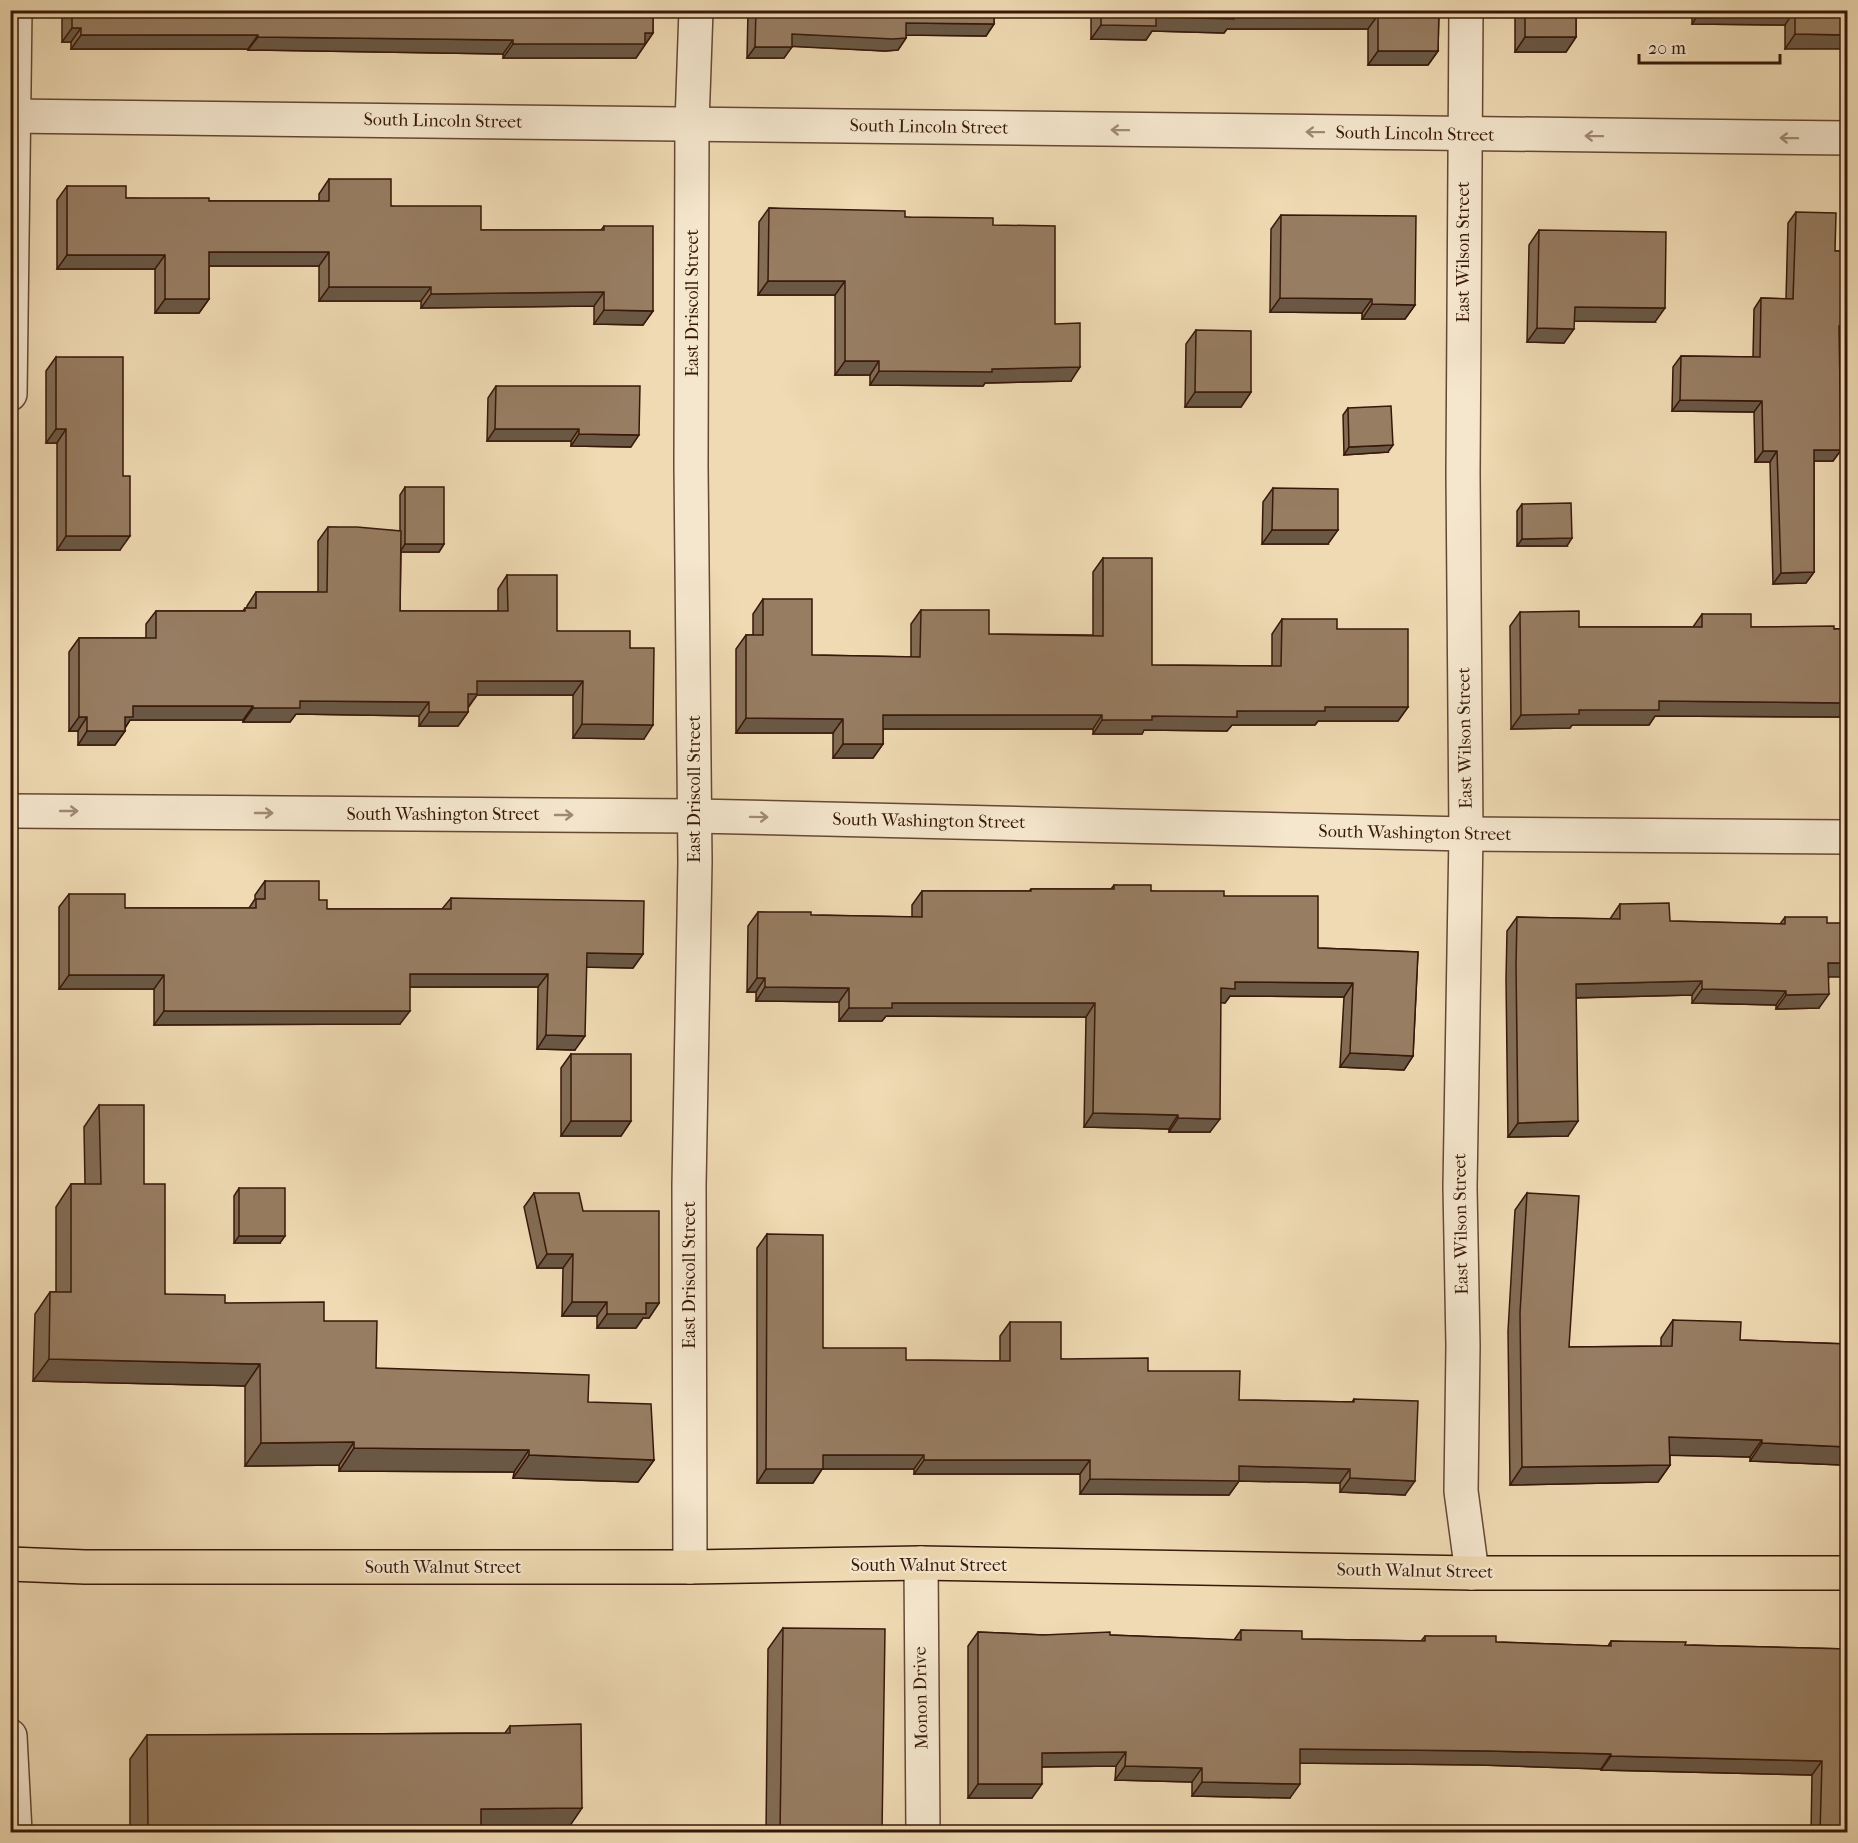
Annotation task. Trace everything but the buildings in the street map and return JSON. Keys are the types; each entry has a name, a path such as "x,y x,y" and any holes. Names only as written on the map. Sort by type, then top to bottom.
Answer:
{"main road":[{"name":"South Walnut Street","path":"10,1564 85,1567 690,1567 921,1563 1472,1572 1848,1574"}],"street":[{"path":"10,394 15,10"},
{"name":"East Driscoll Street","path":"690,1567 689,1185 695,816 691,466 692,123 696,10"},
{"name":"East Wilson Street","path":"1466,10 1463,473 1466,834 1460,1187 1463,1346 1461,1491 1472,1572"},
{"name":"South Lincoln Street","path":"12,116 1848,138"},
{"name":"South Washington Street","path":"10,811 695,816 1466,834 1848,837"},
{"name":"Monon Drive","path":"921,1563 923,1833"},
{"path":"10,1736 15,1833"}]}
